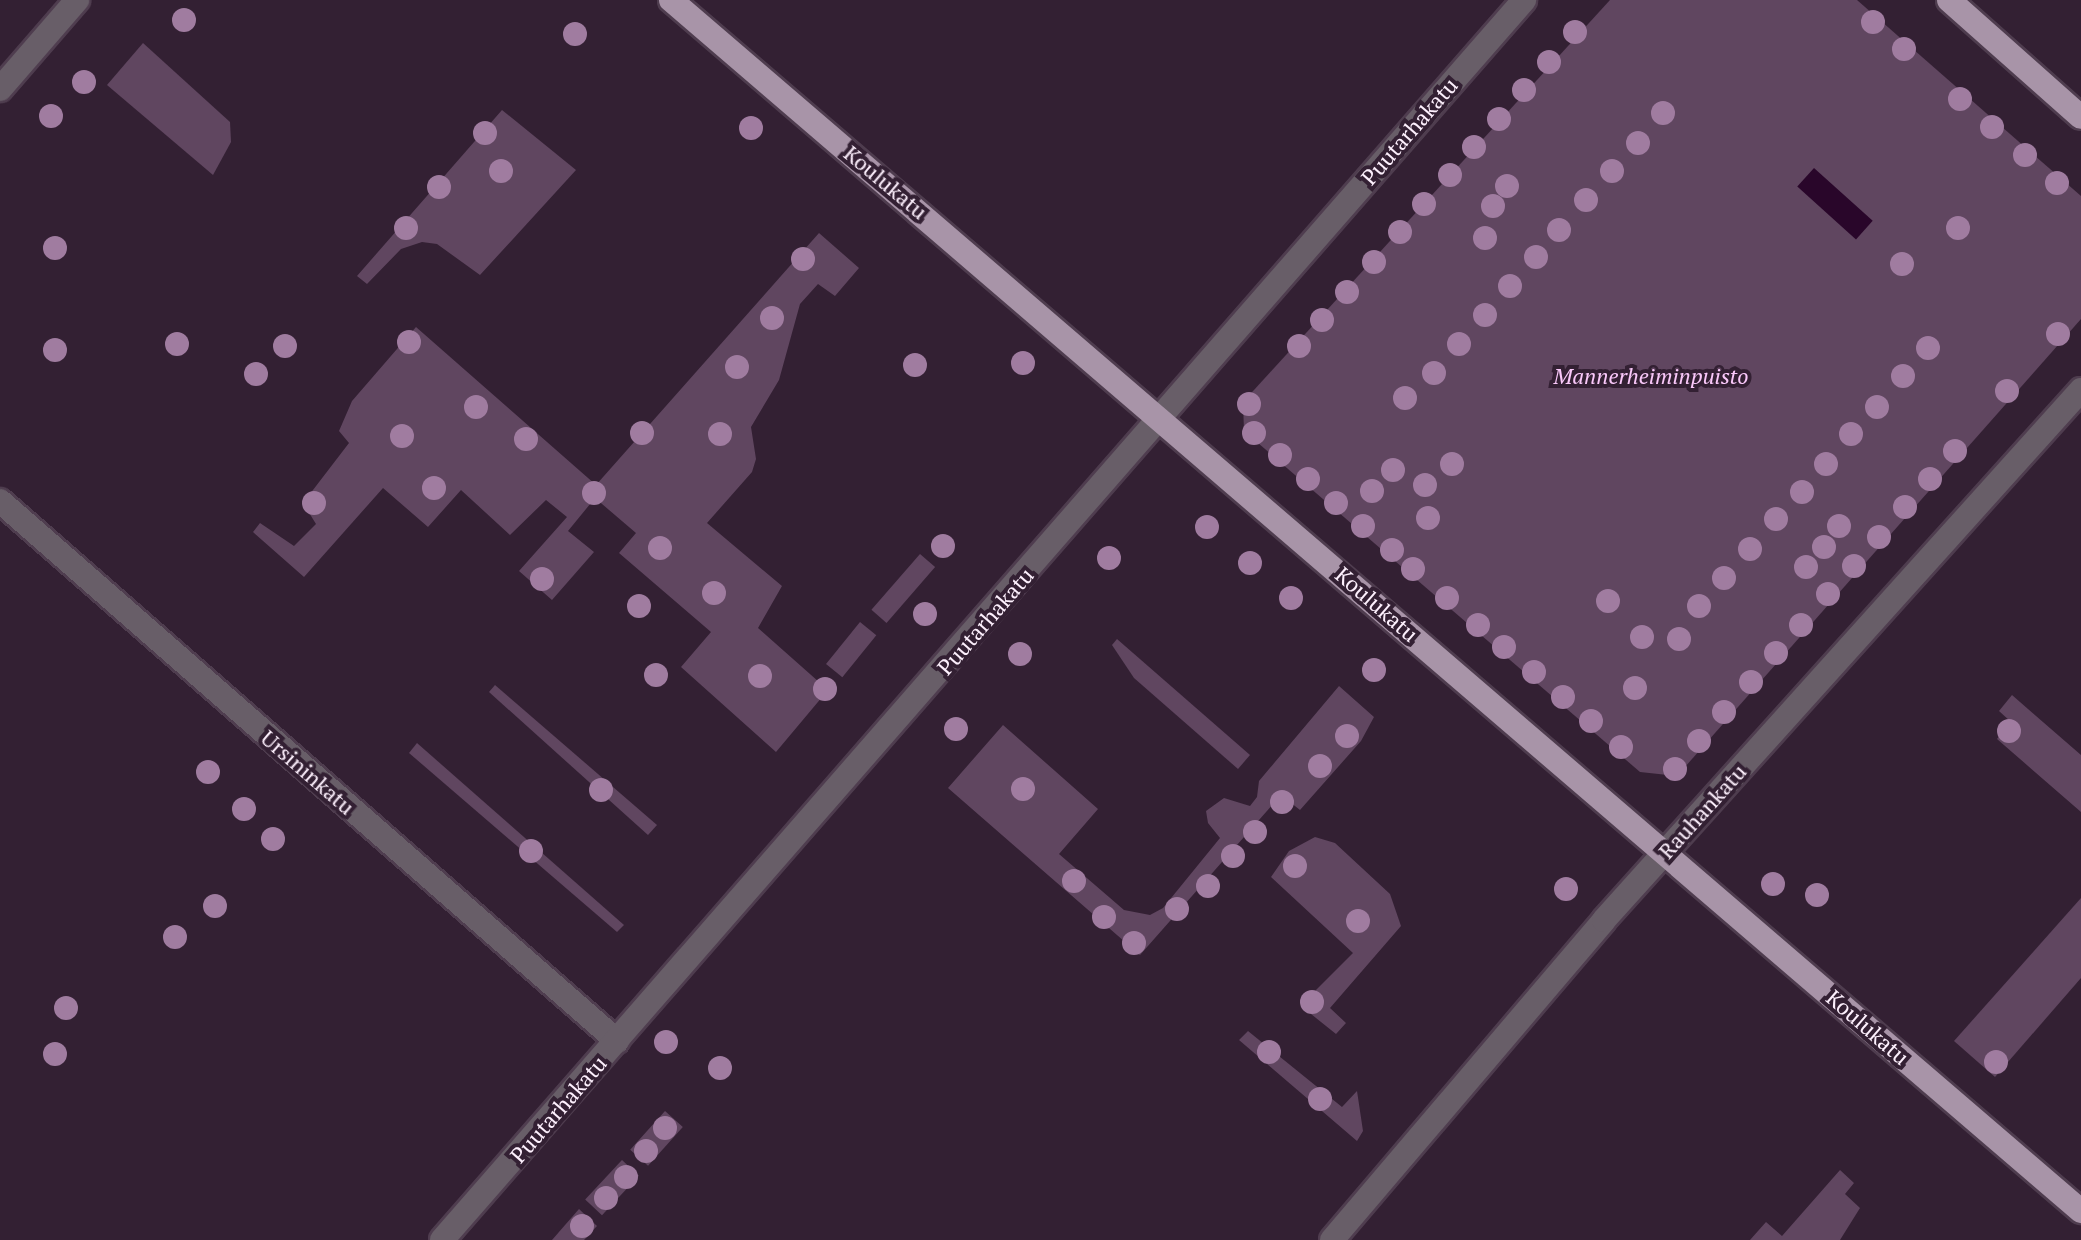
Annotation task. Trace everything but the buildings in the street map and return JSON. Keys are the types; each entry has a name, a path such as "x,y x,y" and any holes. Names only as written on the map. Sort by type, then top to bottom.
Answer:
{"main road":[{"name":"Koulukatu","path":"671,0 1162,418 2081,1211"},
{"path":"1949,0 2081,117"}],"street":[{"path":"0,89 76,0"},
{"name":"Puutarhakatu","path":"442,1240 1524,0"},
{"name":"Rauhankatu","path":"1332,1240 1664,852 2081,390"},
{"name":"Ursininkatu","path":"0,501 617,1041"}],"green space":[{"name":"Mannerheiminpuisto","path":"1610,0 1857,0 2081,196 2081,319 1677,776 1640,772 1244,431 1243,402"},
{"path":"143,43 230,122 231,142 213,175 107,85"},
{"path":"502,110 576,170 480,275 437,244 422,242 401,249 367,284 357,276"},
{"path":"819,233 859,268 835,296 818,284 800,304 779,380 751,427 756,459 752,472 707,523 782,586 758,628 828,690 776,752 681,667 711,632 619,553 636,533 595,498 568,531 594,552 552,600 519,571 567,517 546,500 510,535 461,490 428,527 383,488 304,577 253,532 260,523 294,546 316,524 303,503 349,443 339,431 352,401 416,327 596,485"},
{"path":"920,554 935,567 887,623 871,610"},
{"path":"860,622 876,635 842,677 826,664"},
{"path":"1117,639 1250,755 1238,769 1134,678 1112,645"},
{"path":"495,685 657,825 648,835 489,692"},
{"path":"1339,686 1374,717 1361,741 1300,810 1281,795 1140,955 948,788 1003,725 1098,809 1059,854 1124,910 1150,915 1163,908 1220,838 1208,823 1206,811 1224,798 1250,806 1257,797 1259,781"},
{"path":"2012,695 2081,755 2081,812 1997,739 2010,721 1999,711"},
{"path":"417,743 624,925 617,932 409,753"},
{"path":"1315,837 1335,843 1390,894 1401,926 1330,1008 1346,1023 1336,1034 1311,1014 1305,1001 1353,953 1271,877 1289,851"},
{"path":"2081,898 2081,978 1995,1077 1954,1041"},
{"path":"1248,1031 1342,1107 1357,1091 1363,1131 1357,1141 1239,1040"},
{"path":"665,1111 683,1127 648,1166 630,1150"},
{"path":"622,1160 639,1176 602,1215 585,1199"},
{"path":"1840,1170 1854,1183 1845,1194 1860,1208 1840,1240 1750,1240 1766,1222 1782,1236"},
{"path":"579,1209 597,1226 584,1240 552,1240"}],"shaded area":[{"path":"1814,168 1873,221 1856,239 1797,187"}]}
